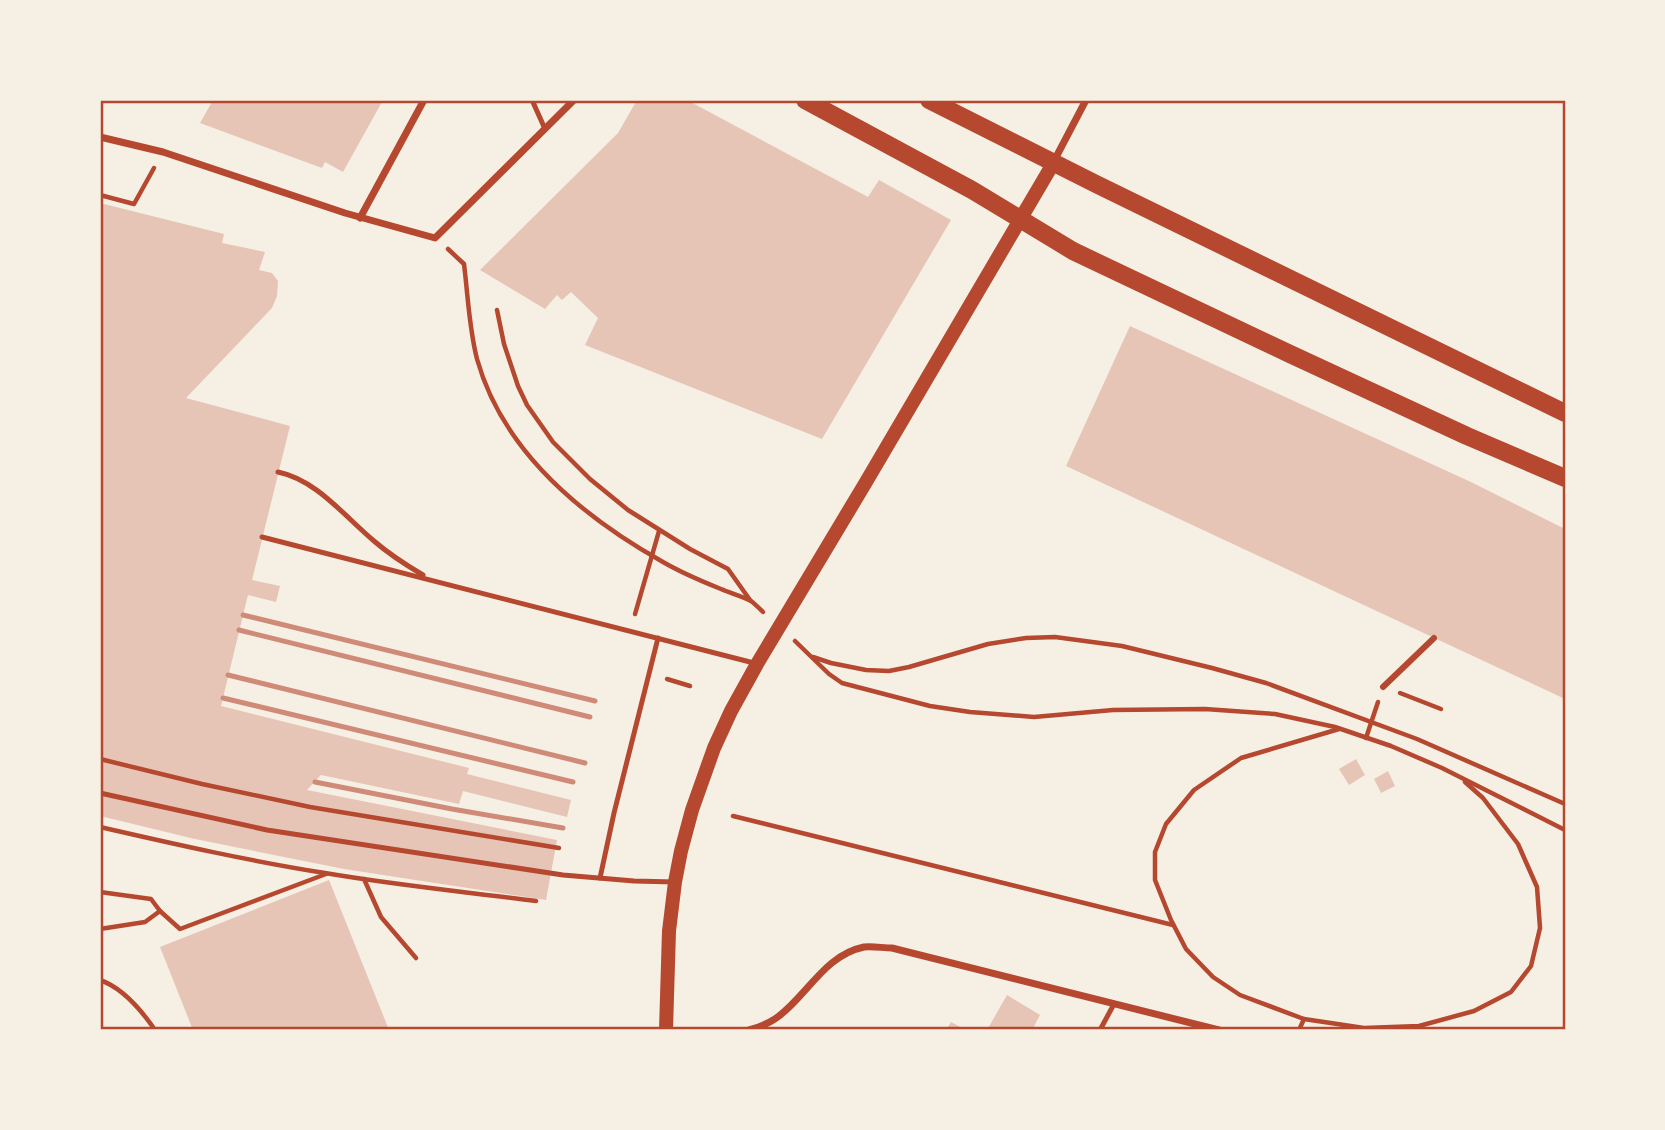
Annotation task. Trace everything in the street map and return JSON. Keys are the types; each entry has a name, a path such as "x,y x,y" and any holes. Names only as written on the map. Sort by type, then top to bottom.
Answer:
{"main road":[{"path":"805,100 964,186 1073,251 1467,436 1565,478"},
{"path":"929,100 1565,414"},
{"path":"666,1030 668,930 675,883 687,828 704,772 731,711 1054,162"}],"street":[{"path":"360,218 424,100"},
{"path":"100,137 163,152 360,218 435,238 574,100"},
{"path":"1054,162 1086,100"},
{"path":"1383,687 1434,638"},
{"path":"749,1030 781,1015 827,967 844,954 866,947 892,948 1219,1030"}],"lane":[{"path":"532,100 545,129"},
{"path":"278,472 289,474 305,483 380,545 429,579"},
{"path":"262,537 757,664"},
{"path":"600,878 658,638"},
{"path":"100,793 267,830 550,873 675,883"},
{"path":"1100,1030 1114,1004"}],"path":[{"path":"100,195 134,204 144,186"},
{"path":"464,264 471,330 478,361 511,433 543,471 593,517 652,556 750,601 728,569 659,531 628,510 590,479 553,442 527,405 511,369 497,310"},
{"path":"635,614 659,531"},
{"path":"1565,804 1417,739 1266,683 1122,646 1042,637 1011,640 889,671 866,670 812,657 833,678 849,685 930,706 970,712 1034,717 1154,708 1205,709 1275,715 1340,729 1404,751 1565,830"},
{"path":"667,679 690,686"},
{"path":"1383,687 1441,709"},
{"path":"1366,738 1375,709"},
{"path":"1340,729 1241,758 1194,790 1166,824 1155,852 1155,880 1186,949 1213,977 1240,995 1304,1019 1364,1028 1419,1026 1474,1010 1511,992 1531,967 1540,928 1537,887 1518,844 1483,798 1457,776"},
{"path":"100,759 310,807 559,848"},
{"path":"733,816 1174,926"},
{"path":"100,827 191,848 327,874 536,901"},
{"path":"100,892 151,899 180,929 327,874"},
{"path":"364,878 381,917 416,958"},
{"path":"100,922 100,929 145,922 160,911"},
{"path":"100,980 108,983 133,1003 155,1030"},
{"path":"1299,1030 1304,1019"}],"building":[{"path":"213,100 383,100 343,172 325,162 322,168 200,123"},
{"path":"637,100 687,100 868,197 879,180 951,220 822,439 585,345 598,318 571,292 562,300 557,295 545,309 480,270 618,133"},
{"path":"100,203 224,234 222,243 265,252 259,270 272,273 278,281 277,296 272,308 186,398 290,426 252,580 280,586 276,602 248,595 221,706 469,768 467,774 571,800 567,817 463,791 459,804 321,775 307,790 557,840 546,900 344,869 195,839 100,816"},
{"path":"1130,326 1471,482 1565,529 1565,699 1066,466"},
{"path":"1356,759 1365,775 1349,785 1339,769"},
{"path":"1388,771 1395,786 1381,793 1374,779"},
{"path":"329,880 389,1030 193,1030 160,947"},
{"path":"1007,995 1040,1015 1032,1030 987,1030"},
{"path":"951,1022 966,1030 946,1030"}],"railway":[{"path":"243,615 595,701"},
{"path":"239,630 590,717"},
{"path":"228,675 585,763"},
{"path":"223,698 573,782"},
{"path":"315,782 563,828"}]}
